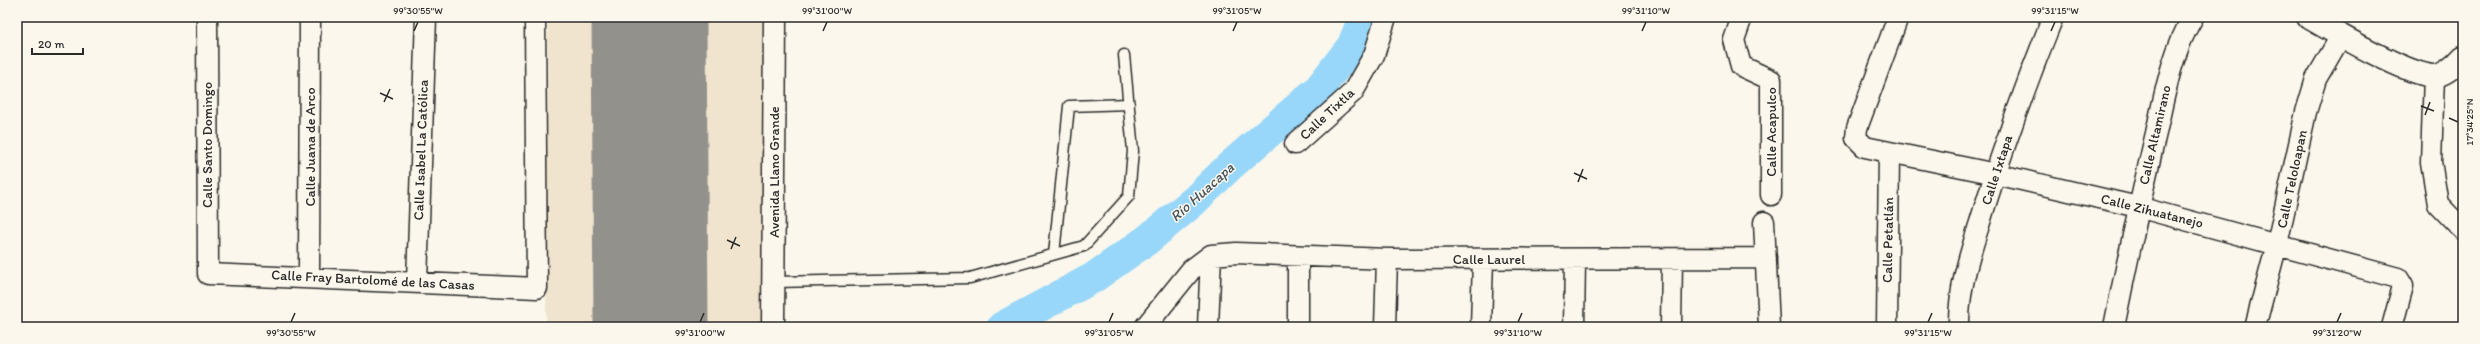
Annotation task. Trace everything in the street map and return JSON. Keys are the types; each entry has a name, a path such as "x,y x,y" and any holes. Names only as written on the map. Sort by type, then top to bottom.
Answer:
{"street":[{"name":"Calle Santo Domingo","path":"207,17 208,274"},
{"name":"Calle Juana de Arco","path":"309,277 310,17"},
{"name":"Calle Isabel La Católica","path":"416,282 426,17"},
{"name":"Calle Fray Bartolomé de las Casas","path":"208,274 309,277 537,288 535,17"},
{"name":"Avenida Llano Grande","path":"773,327 775,17"},
{"name":"Calle Tixtla","path":"1295,144 1353,92 1374,55 1386,17"},
{"name":"Calle Acapulco","path":"1742,17 1734,40 1742,66 1770,80 1771,195"},
{"name":"Calle Zihuatanejo","path":"1898,17 1857,128 1856,138 1865,147 1889,154 1996,174 2138,207 2398,278 2403,286 2392,327"},
{"name":"Calle Ixtapa","path":"1960,327 1959,300 1963,277 2028,80 2053,17"},
{"name":"Calle Altamirano","path":"2114,327 2138,207 2172,66 2183,34 2193,17"},
{"path":"2308,17 2341,36 2416,72 2434,76 2456,66 2463,57"},
{"name":"Calle Teloloapan","path":"2255,327 2277,244 2306,112 2316,79 2341,36"},
{"path":"2434,76 2431,162 2438,204 2463,230"},
{"name":"Calle Petatlán","path":"1887,327 1889,154"},
{"path":"1764,222 1769,327"},
{"name":"Calle Laurel","path":"1211,255 1236,253 1387,259 1766,258"},
{"path":"1145,327 1191,270 1211,255"},
{"path":"1208,327 1211,255"},
{"path":"1298,256 1298,327"},
{"path":"1385,327 1387,259"},
{"path":"1481,327 1483,259"},
{"path":"1574,327 1575,259"},
{"path":"1671,327 1672,259"}],"lane":[{"path":"774,282 970,278 1084,246 1129,196 1133,151 1124,56"},
{"path":"1054,254 1069,106 1129,104"}],"shaded area":[{"path":"548,17 767,17 768,327 546,327"}],"waterway":[{"name":"Río Huacapa","path":"1002,327 1093,278 1147,240 1194,201 1231,165 1318,90 1352,46 1364,17"}],"runway":[{"path":"649,17 651,327"}]}
